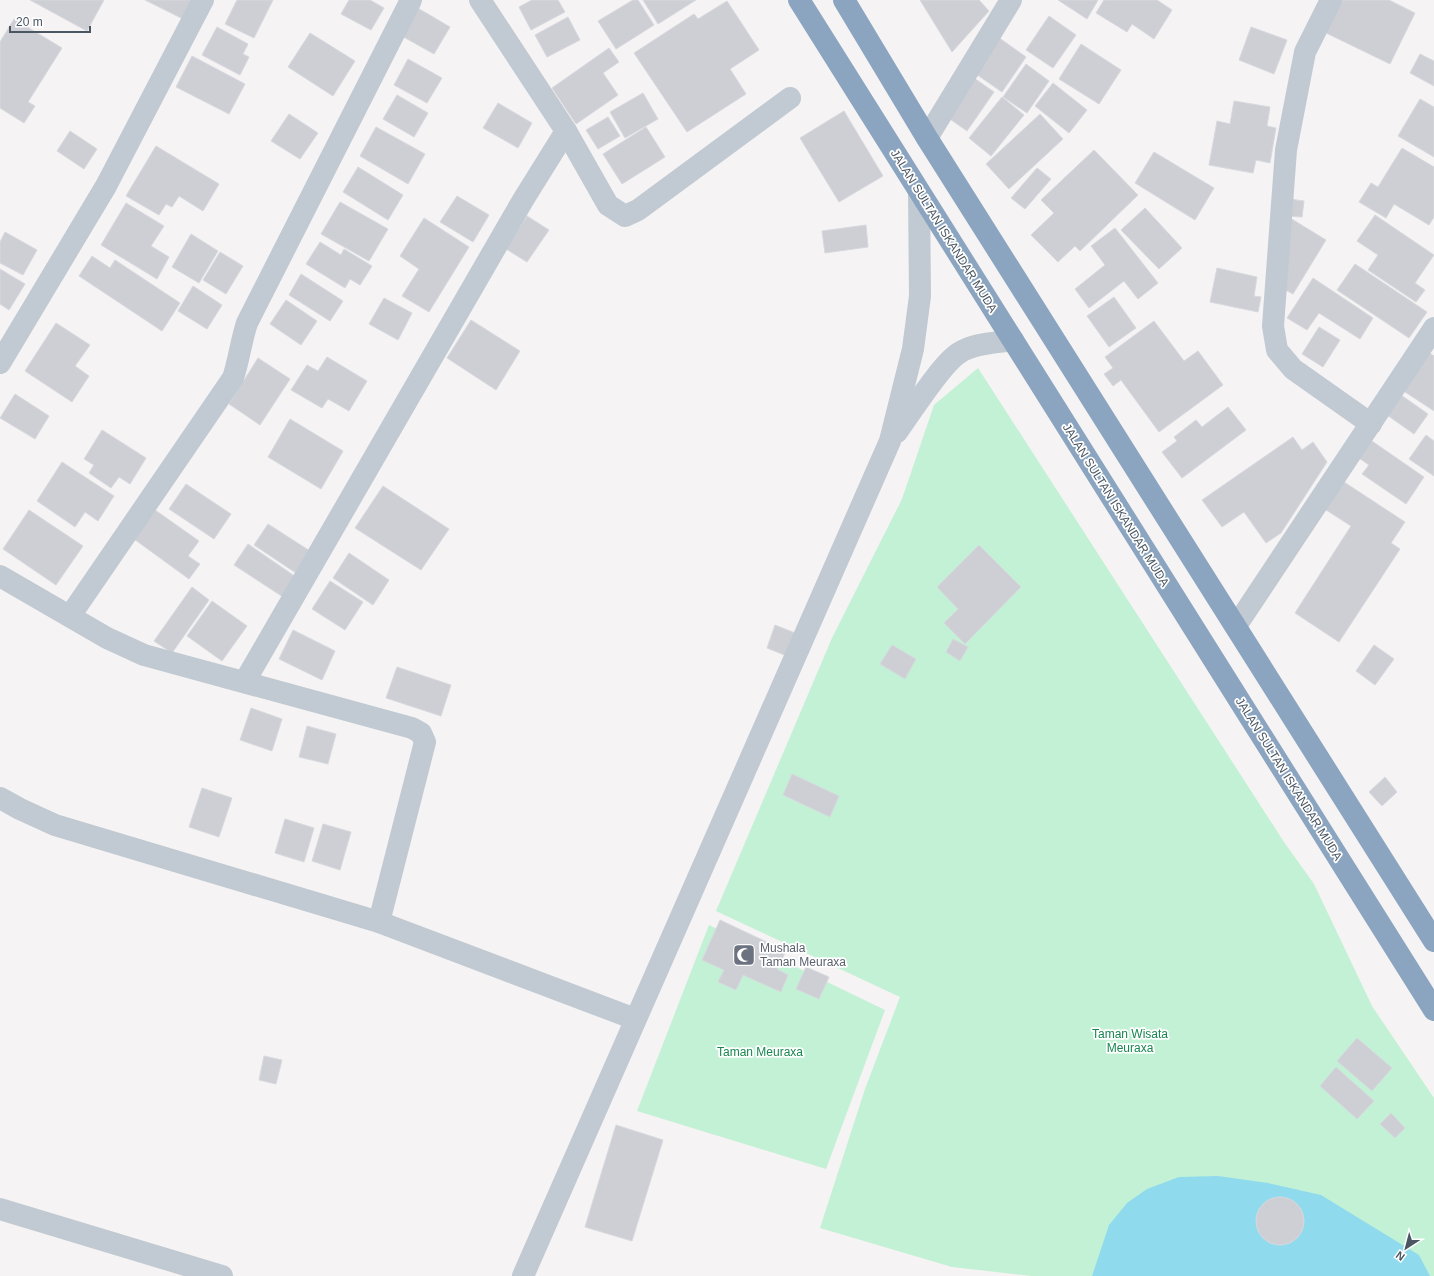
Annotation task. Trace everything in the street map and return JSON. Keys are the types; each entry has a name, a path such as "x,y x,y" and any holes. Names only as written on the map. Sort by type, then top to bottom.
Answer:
{"highway":[{"name":"JALAN SULTAN ISKANDAR MUDA","path":"799,0 1434,1010"},
{"path":"844,0 927,138 1236,626 1432,929"}],"street":[{"path":"0,362 106,186 203,0"},
{"path":"70,616 233,378 240,359 243,335 247,323 411,0"},
{"path":"480,0 566,131 608,205 625,216 638,210 790,98"},
{"path":"927,138 1011,0"},
{"path":"1331,0 1305,52 1286,150 1275,288 1274,326 1277,350 1293,370 1371,424"},
{"path":"245,681 523,200 566,131"},
{"path":"523,1276 890,441 913,349 920,296 919,193"},
{"path":"1236,626 1434,328"},
{"path":"890,441 939,374 959,353 981,345 1013,340"},
{"path":"0,576 107,638 144,655 245,681 412,728 421,733 425,742 379,922"},
{"path":"0,798 55,825 379,922 635,1019"},
{"path":"0,1210 222,1276"}],"green space":[{"name":"Taman Wisata Meuraxa","path":"978,368 1284,842 1314,884 1372,1006 1434,1098 1434,1276 1032,1276 952,1267 820,1228 865,1089 900,997 716,911 832,638 902,499 934,405"},
{"name":"Taman Meuraxa","path":"709,925 885,1010 826,1169 637,1111"}],"water":[{"path":"1218,1176 1268,1183 1321,1195 1419,1255 1430,1276 1092,1276 1109,1225 1127,1203 1147,1189 1179,1177"}],"building":[{"path":"30,0 104,0 87,31"},
{"path":"145,0 193,0 183,19"},
{"path":"237,0 273,0 254,38 225,24"},
{"path":"349,0 370,0 384,8 371,30 341,14"},
{"path":"532,0 558,0 565,12 531,30 519,7"},
{"path":"633,0 638,0 654,25 616,49 598,21"},
{"path":"643,0 696,0 658,24"},
{"path":"920,0 979,0 989,11 952,52"},
{"path":"1058,0 1098,0 1087,19"},
{"path":"1104,0 1157,0 1172,10 1154,39 1132,24 1127,32 1096,13"},
{"path":"1338,0 1389,0 1415,13 1390,64 1322,31"},
{"path":"727,1 759,50 730,69 746,94 687,132 634,53 694,14 698,19"},
{"path":"416,7 450,27 434,54 400,35"},
{"path":"1049,16 1076,35 1053,68 1026,50"},
{"path":"568,17 580,40 547,57 535,35"},
{"path":"14,19 62,48 28,102 35,106 24,123 0,108 0,42"},
{"path":"217,27 248,44 243,54 249,57 240,75 202,55"},
{"path":"1251,27 1287,40 1274,74 1239,60"},
{"path":"310,33 355,61 333,96 288,67"},
{"path":"998,37 1026,57 1002,92 973,72"},
{"path":"1081,44 1121,70 1099,104 1059,79"},
{"path":"609,48 619,62 603,73 618,95 576,124 552,88"},
{"path":"1420,54 1434,61 1434,86 1410,73"},
{"path":"192,56 245,84 229,114 176,87"},
{"path":"408,59 442,78 427,103 394,85"},
{"path":"1026,64 1049,81 1027,113 1003,97"},
{"path":"974,78 994,92 967,131 947,117"},
{"path":"1053,83 1087,110 1069,133 1035,106"},
{"path":"643,93 658,119 625,138 610,112"},
{"path":"397,95 428,113 414,137 383,119"},
{"path":"1002,97 1024,115 991,156 969,138"},
{"path":"1420,99 1434,107 1434,157 1398,136"},
{"path":"1234,101 1270,107 1267,126 1276,128 1270,163 1256,160 1253,173 1209,165 1217,121 1230,124"},
{"path":"498,103 532,123 518,148 483,128"},
{"path":"844,111 883,176 839,202 800,138"},
{"path":"289,114 318,133 300,159 271,141"},
{"path":"1040,114 1063,139 1009,189 986,164"},
{"path":"608,117 620,136 598,149 586,130"},
{"path":"376,127 425,154 408,184 360,156"},
{"path":"646,127 665,157 622,184 603,154"},
{"path":"70,131 97,149 84,169 57,151"},
{"path":"156,146 219,184 203,211 179,196 172,207 166,204 159,215 126,196"},
{"path":"1402,148 1434,167 1434,217 1429,225 1394,204 1386,218 1359,202 1371,183 1378,187"},
{"path":"1094,150 1138,195 1080,251 1075,246 1058,262 1031,235 1054,213 1041,200"},
{"path":"1154,152 1214,188 1195,220 1135,183"},
{"path":"358,167 403,195 388,220 343,192"},
{"path":"1037,168 1051,179 1025,209 1011,198"},
{"path":"457,196 489,215 473,242 440,222"},
{"path":"1289,199 1304,201 1302,217 1288,216"},
{"path":"340,202 388,229 369,261 321,234"},
{"path":"126,203 164,226 151,246 169,257 157,279 101,245"},
{"path":"1145,208 1182,248 1159,269 1121,230"},
{"path":"1375,215 1434,255 1415,283 1425,290 1416,302 1368,270 1378,255 1357,241"},
{"path":"527,216 549,230 527,262 506,249"},
{"path":"424,218 469,247 429,312 402,296 419,269 400,256"},
{"path":"1290,218 1326,240 1293,294 1278,286"},
{"path":"866,225 868,247 825,253 822,231"},
{"path":"1115,228 1158,283 1138,299 1124,281 1089,308 1075,289 1105,265 1091,246"},
{"path":"5,232 37,250 23,275 0,263 0,242"},
{"path":"191,234 218,251 199,283 172,267"},
{"path":"320,242 341,255 344,249 372,266 360,285 350,279 345,288 306,264"},
{"path":"220,252 243,266 226,294 203,280"},
{"path":"92,256 110,268 115,260 180,303 162,331 79,276"},
{"path":"1355,264 1427,312 1409,338 1337,290"},
{"path":"1217,268 1257,277 1254,296 1261,297 1258,312 1210,302"},
{"path":"0,269 25,284 9,310 0,304"},
{"path":"301,274 343,301 330,321 289,295"},
{"path":"1313,278 1373,318 1360,339 1319,313 1307,330 1287,318"},
{"path":"193,286 222,305 207,329 178,311"},
{"path":"1114,297 1136,328 1109,347 1087,316"},
{"path":"384,298 412,313 398,340 369,324"},
{"path":"286,300 317,321 301,345 270,324"},
{"path":"471,320 520,351 496,390 447,358"},
{"path":"1154,321 1184,361 1198,351 1223,385 1159,432 1121,380 1113,386 1104,374 1113,368 1105,357"},
{"path":"56,323 90,345 75,366 89,376 72,402 25,371"},
{"path":"1319,327 1340,340 1323,367 1302,354"},
{"path":"1428,352 1434,356 1434,411 1402,390"},
{"path":"327,357 367,381 349,411 328,399 322,408 291,390 307,365 318,371"},
{"path":"258,358 290,379 260,425 229,404"},
{"path":"15,394 49,416 35,439 0,418"},
{"path":"1401,395 1428,414 1414,434 1387,415"},
{"path":"1228,407 1246,430 1182,478 1162,452 1177,441 1174,437 1196,420 1202,427"},
{"path":"290,419 343,451 321,489 268,457"},
{"path":"102,430 146,458 130,484 119,477 111,488 89,473 94,465 84,459"},
{"path":"1426,435 1434,441 1434,476 1409,459"},
{"path":"1293,437 1302,450 1313,442 1327,462 1281,533 1266,543 1244,512 1222,527 1202,500"},
{"path":"1369,439 1424,477 1406,504 1362,474 1369,465 1356,456"},
{"path":"62,462 114,496 98,521 85,512 75,527 37,501"},
{"path":"1341,480 1405,522 1391,543 1400,549 1339,642 1295,613 1351,526 1323,508"},
{"path":"186,484 231,514 214,539 169,509"},
{"path":"383,486 449,529 421,570 355,528"},
{"path":"29,510 83,546 56,585 3,549"},
{"path":"155,510 199,541 188,556 200,564 189,579 134,539"},
{"path":"268,524 310,551 296,573 254,545"},
{"path":"248,544 296,577 283,597 234,565"},
{"path":"979,545 1021,587 965,644 944,623 958,609 937,587"},
{"path":"349,553 389,580 373,605 333,578"},
{"path":"330,581 363,602 345,630 312,609"},
{"path":"192,587 209,600 172,653 154,641"},
{"path":"212,601 247,626 222,661 187,636"},
{"path":"775,625 795,633 787,656 767,648"},
{"path":"293,630 335,651 322,680 279,659"},
{"path":"953,639 968,647 960,661 946,652"},
{"path":"892,645 916,659 905,679 880,664"},
{"path":"1374,645 1394,659 1375,685 1356,671"},
{"path":"397,667 451,685 441,716 386,698"},
{"path":"251,708 282,719 272,751 240,740"},
{"path":"307,726 336,734 328,764 299,757"},
{"path":"792,774 839,796 830,817 783,795"},
{"path":"1385,777 1397,792 1382,806 1369,792"},
{"path":"202,788 232,798 219,837 189,827"},
{"path":"285,819 314,828 304,862 275,853"},
{"path":"323,824 351,832 340,870 312,861"},
{"name":"Mushala Taman Meuraxa","path":"720,920 786,951 777,969 788,975 781,992 743,975 736,990 718,982 724,970 702,960"},
{"path":"806,967 829,977 819,999 796,989"},
{"path":"1357,1038 1392,1068 1372,1091 1337,1061"},
{"path":"264,1056 282,1060 276,1084 259,1080"},
{"path":"1336,1067 1374,1101 1357,1119 1320,1086"},
{"path":"1391,1113 1405,1128 1395,1138 1380,1124"},
{"path":"616,1125 663,1140 632,1241 585,1227"},
{"path":"1280,1197 1289,1199 1297,1204 1302,1212 1304,1221 1302,1230 1297,1238 1289,1243 1280,1245 1271,1243 1263,1238 1258,1230 1256,1221 1258,1212 1263,1204 1271,1199"}],"place":[{"name":"Mushala Taman Meuraxa","path":"744,955"}]}
